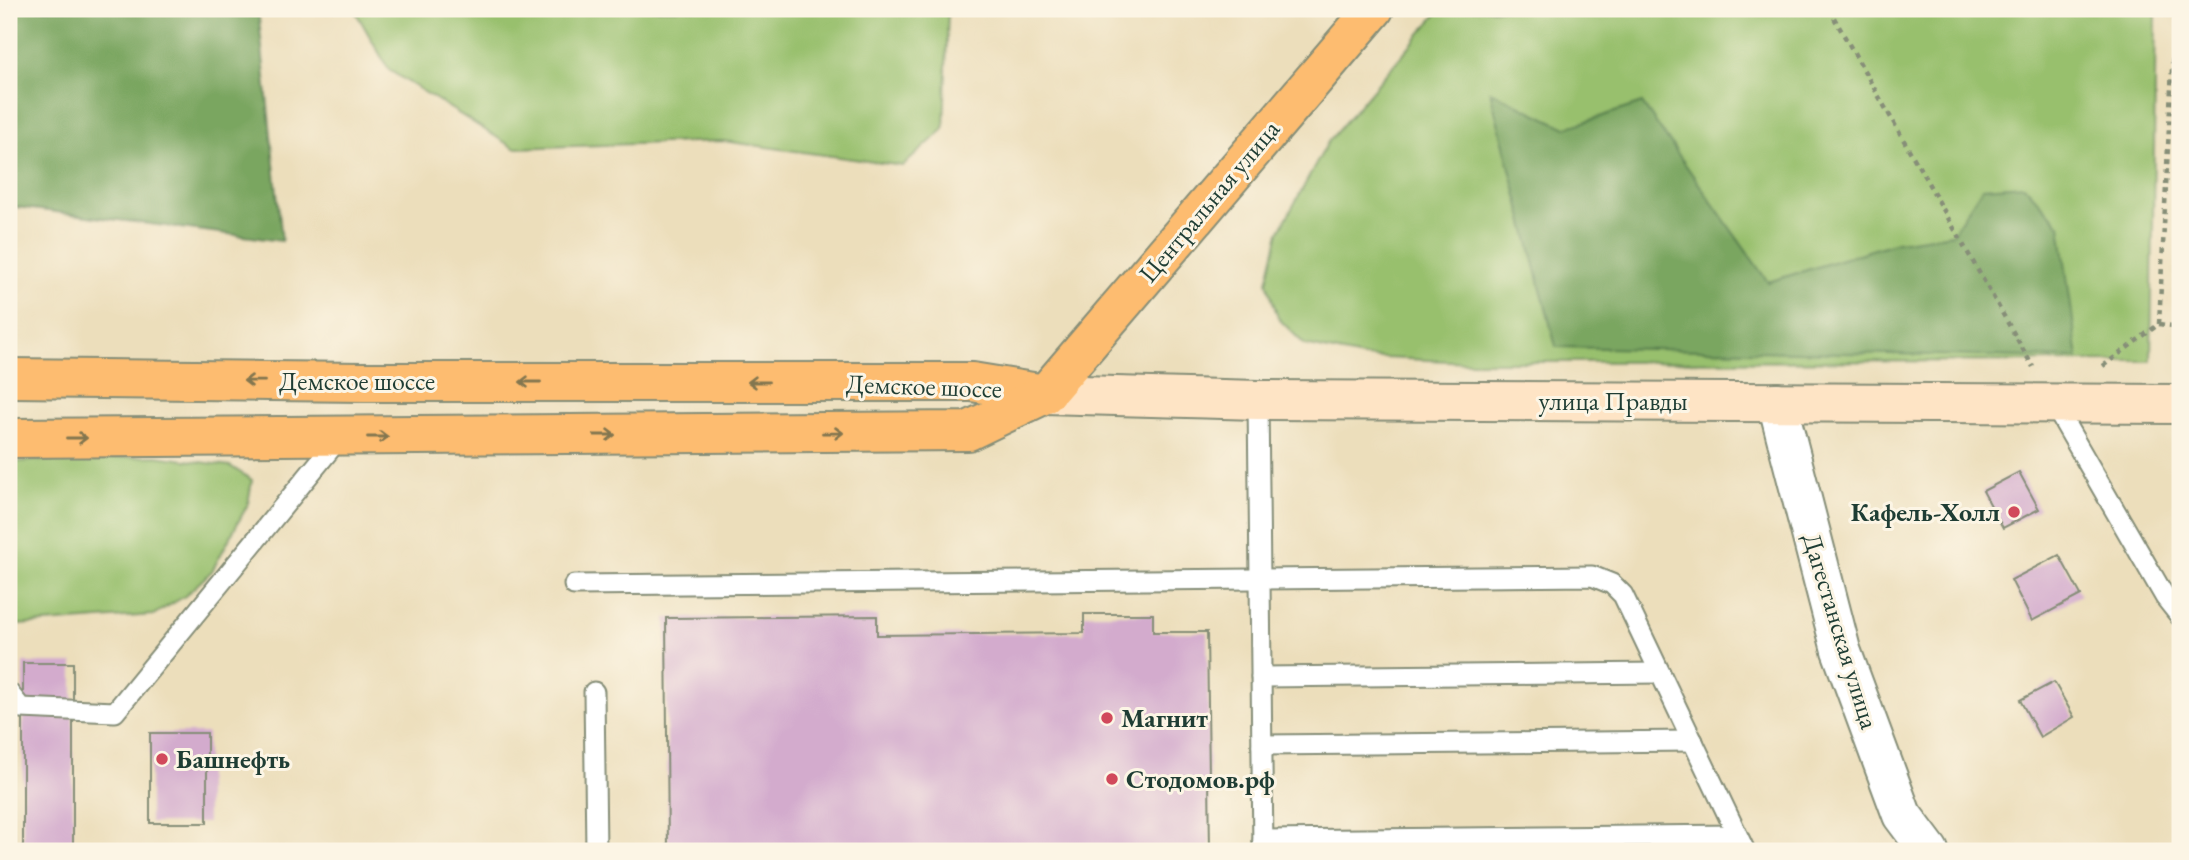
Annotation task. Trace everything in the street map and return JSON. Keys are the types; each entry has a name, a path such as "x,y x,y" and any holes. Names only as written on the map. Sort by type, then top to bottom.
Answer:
{"main road":[{"name":"Центральная улица","path":"1045,394 1374,9"},
{"name":"Демское шоссе","path":"9,378 364,382 972,382 1045,394"},
{"name":"Демское шоссе","path":"9,438 968,432 1045,394"},
{"name":"улица Правды","path":"1045,394 1258,400 2180,404"}],"street":[{"name":"Дагестанская улица","path":"1777,401 1841,650 1902,815 1929,851"}],"lane":[{"path":"574,586 1260,579 1592,576 1612,584 1623,595 1741,843 1263,846 1262,745 1261,677 1260,579 1258,400"},
{"path":"2053,403 2165,597 2180,616"},
{"path":"9,693 21,708 115,712 340,438"},
{"path":"1261,677 1660,673"},
{"path":"594,692 596,851"},
{"path":"1262,745 1693,741"}],"path":[{"path":"1829,9 2053,403"},
{"path":"2159,324 2177,11"},
{"path":"2095,372 2159,324 2180,327"}],"green space":[{"path":"9,9 258,9 282,241 9,206"},
{"path":"354,9 948,9 944,129 903,166 723,141 514,148 389,70"},
{"path":"1441,9 2156,9 2151,361 1471,362 1362,357 1305,345 1278,318 1267,282 1279,232 1328,142"},
{"path":"1490,91 1566,128 1642,103 1768,282 1897,242 1952,234 1982,188 2024,185 2060,225 2078,358 1556,347"},
{"path":"156,456 230,466 252,480 248,504 212,571 185,596 153,615 9,624 9,462"}],"building":[{"path":"2019,472 2039,509 2003,528 1983,491"},
{"path":"2059,555 2081,595 2032,621 2011,580"},
{"path":"1084,614 1153,614 1153,632 1207,632 1210,851 668,851 666,618 877,616 877,635 1084,633"},
{"path":"23,663 73,663 73,851 23,851"},
{"path":"2054,682 2074,717 2040,737 2020,700"},
{"path":"150,733 207,733 207,823 150,823"}],"waterway":[{"path":"2165,597 2180,589"}],"place":[{"name":"Кафель-Холл","path":"2014,512"},
{"name":"Магнит","path":"1107,718"},
{"name":"Башнефть","path":"162,759"},
{"name":"Стодомов.рф","path":"1112,779"}]}
